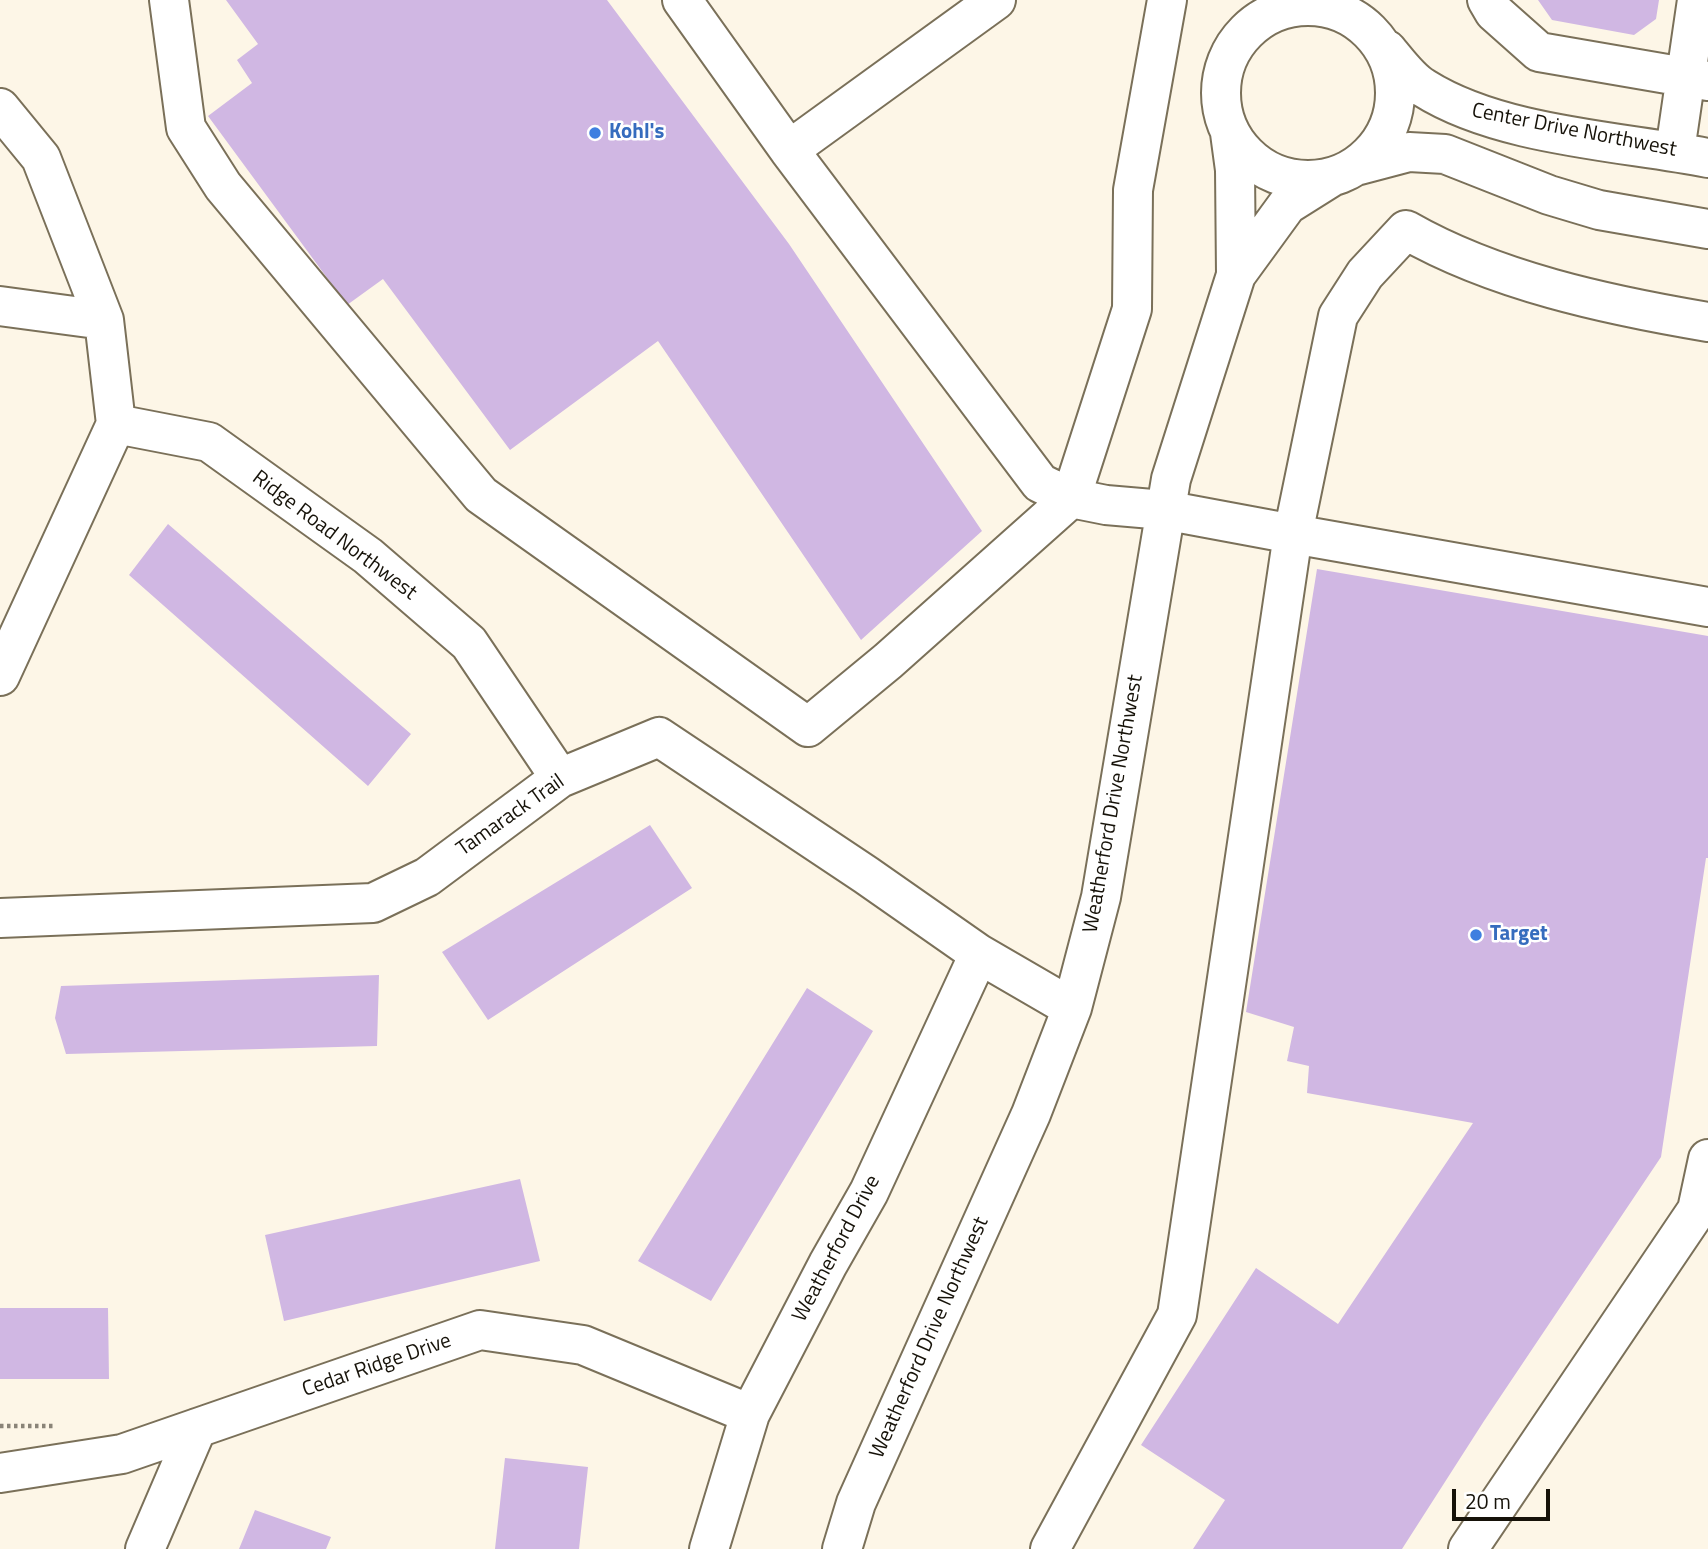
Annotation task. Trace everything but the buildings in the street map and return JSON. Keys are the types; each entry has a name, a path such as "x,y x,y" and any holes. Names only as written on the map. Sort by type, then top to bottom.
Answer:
{"street":[{"path":"169,0 186,128 223,186 481,495 808,727 888,662 1071,498 1132,309 1133,190 1167,0"},
{"path":"682,0 789,150 1040,483 1071,498 1106,505 1164,510 1708,607"},
{"path":"789,150 996,0"},
{"path":"1487,0 1494,12 1539,52 1697,79"},
{"path":"1691,154 1697,79 1698,0"},
{"path":"1343,172 1377,147 1391,123 1395,96 1392,68 1380,43 1359,23 1332,5 1256,13 1233,48 1223,75 1222,105 1230,133 1248,156 1272,173 1300,180 1343,172 1409,152 1445,154 1549,195 1599,210 1708,229"},
{"name":"Center Drive Northwest","path":"1380,43 1421,87 1462,110 1549,131 1691,154"},
{"path":"0,108 41,158 104,320 116,424 0,676"},
{"name":"Weatherford Drive Northwest","path":"842,1549 856,1503 1031,1114 1072,1008 1101,897 1164,510 1171,479 1236,275 1235,170 1230,133"},
{"name":"Weatherford Drive Northwest","path":"1236,275 1287,205 1343,172"},
{"path":"1050,1549 1177,1315 1293,534 1338,316 1365,274 1406,230 1432,245 1522,279 1607,303 1708,322"},
{"path":"0,306 104,320"},
{"name":"Ridge Road Northwest","path":"116,424 209,442 368,556 469,643 559,778"},
{"name":"Tamarack Trail","path":"0,918 373,903 427,877 559,778 659,737 979,954 1072,1008"},
{"name":"Weatherford Drive","path":"709,1549 750,1415 828,1264 869,1192 979,954"},
{"path":"1468,1549 1702,1211 1708,1159"},
{"name":"Cedar Ridge Drive","path":"0,1473 122,1454 480,1330 583,1345 750,1415"},
{"path":"145,1549 197,1428"}],"place":[{"name":"Kohl's","path":"595,133"},
{"name":"Target","path":"1476,935"}]}
